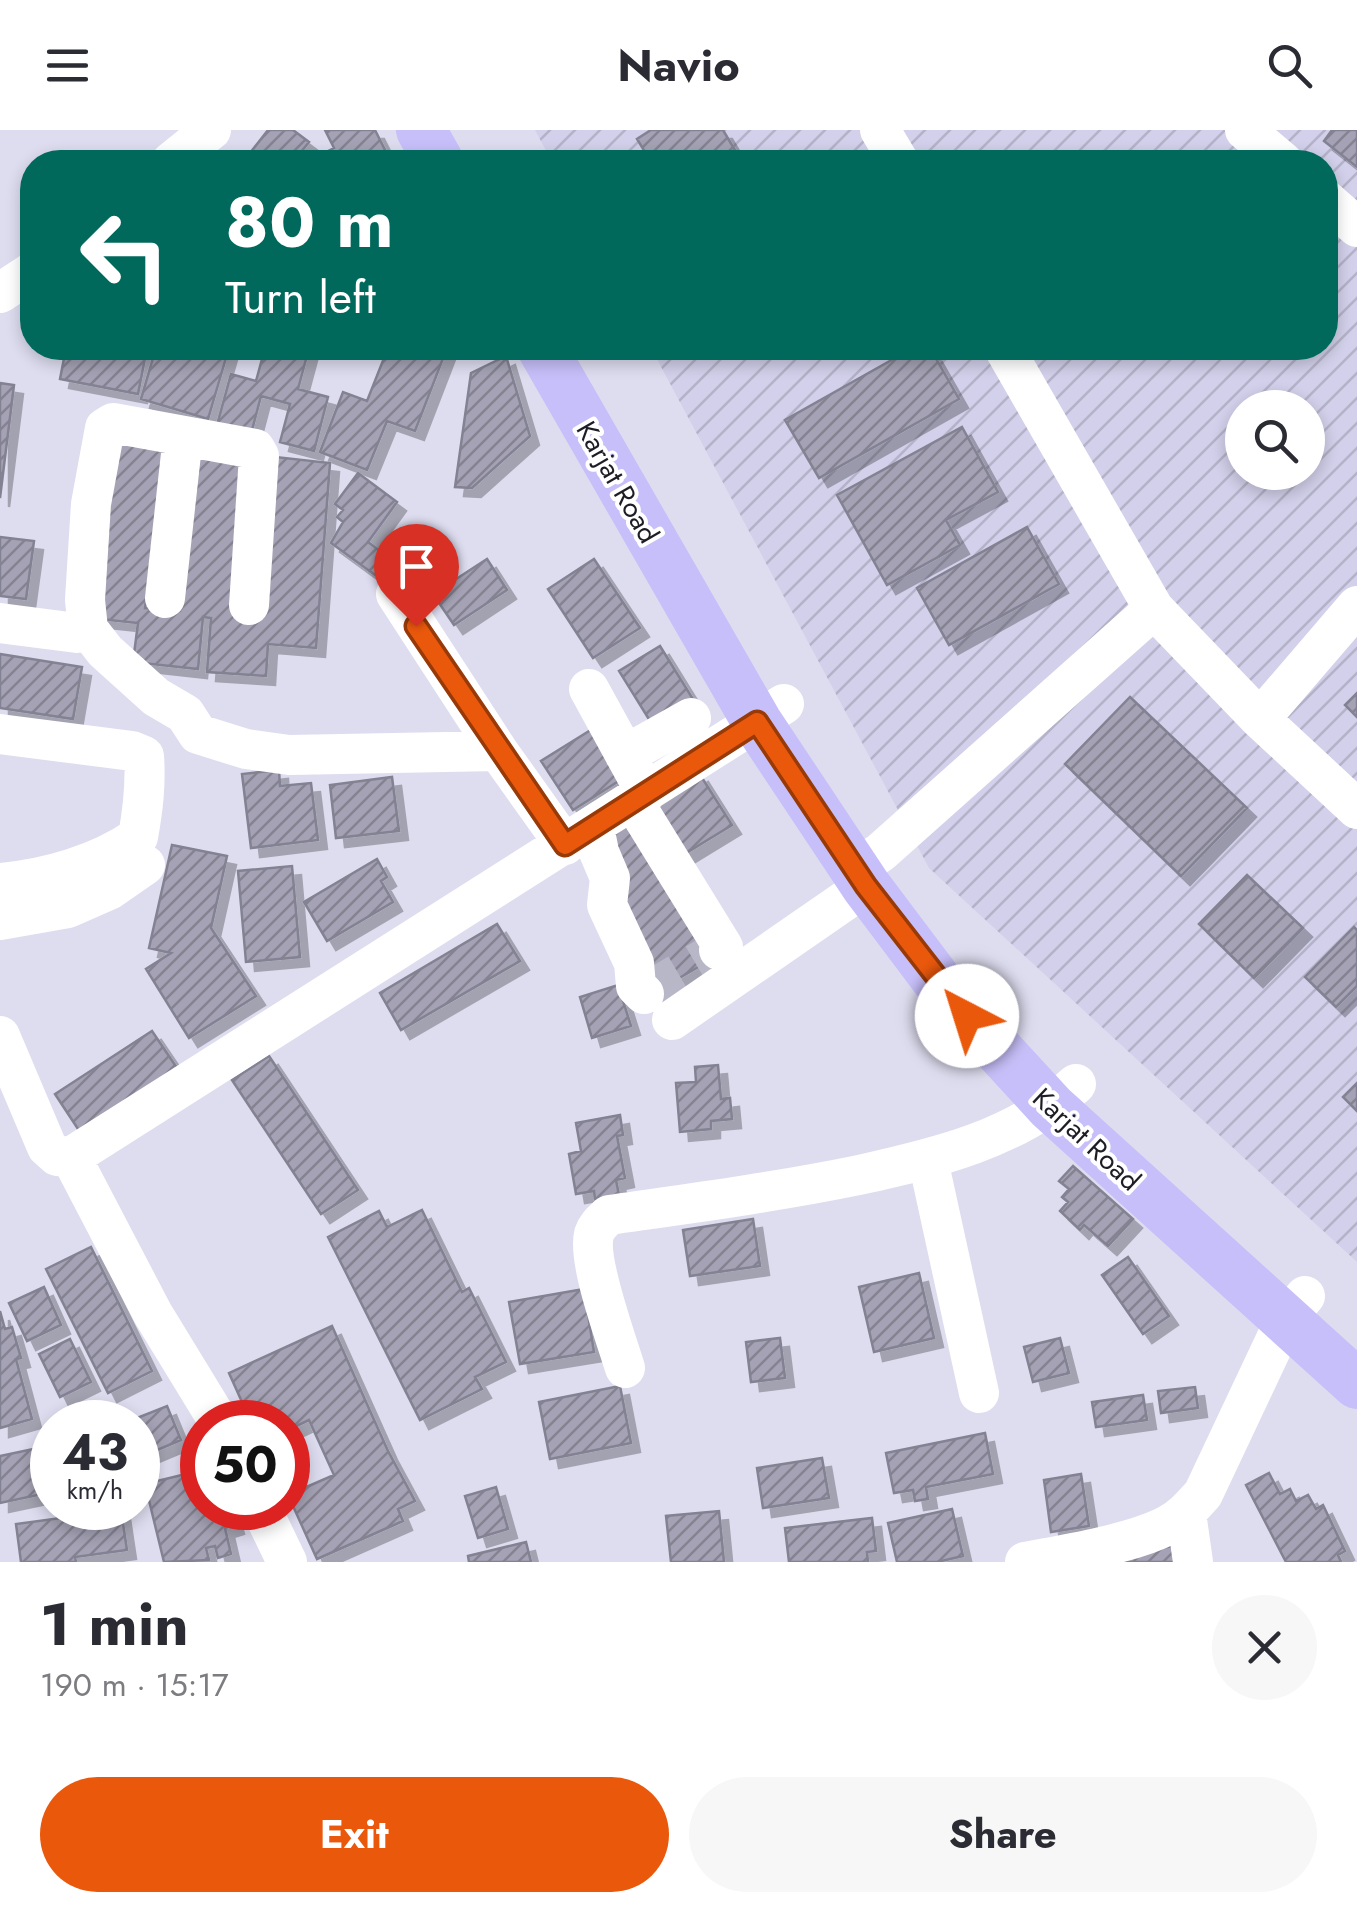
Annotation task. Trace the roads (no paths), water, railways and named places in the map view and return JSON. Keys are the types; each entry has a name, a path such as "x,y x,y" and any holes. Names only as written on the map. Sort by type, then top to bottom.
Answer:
{"main road":[{"name":"Karjat Road","path":"549,360 948,995 1294,1308 1357,1384"},
{"name":"Karjat Road","path":"585,360 770,713"},
{"name":"Karjat Road","path":"1294,1308 1357,1342"}],"street":[{"path":"187,150 211,130"},
{"path":"1245,130 1269,150"},
{"path":"1338,210 1357,227"},
{"path":"1011,360 1154,610 1357,809"},
{"path":"249,605 259,456 255,449 113,423 104,428 92,504 85,600 88,629 105,651 156,697 186,714 198,734 246,750 290,755 498,751"},
{"path":"165,598 183,436"},
{"path":"396,594 498,751 599,852 610,878 608,904 634,963 636,986 658,1007 867,869 1154,610"},
{"path":"1260,718 1357,606"},
{"path":"0,623 78,633"},
{"path":"589,689 626,755 640,797 723,948 718,950"},
{"path":"0,1036 47,1147 57,1156 71,1157 770,713"},
{"path":"626,755 690,718"},
{"path":"0,734 132,752 144,756 146,778 138,837 116,852 70,868 0,883"},
{"path":"0,920 68,908 109,890 145,865"},
{"path":"625,1368 594,1260 593,1237 598,1225 609,1215 775,1193 928,1160 976,1144 1063,1096"},
{"path":"71,1157 153,1314 206,1400"},
{"path":"928,1160 979,1393"},
{"path":"1032,1561 1139,1536 1186,1513 1203,1494 1294,1308"},
{"path":"1186,1513 1194,1562"},
{"path":"272,1530 287,1562"}],"tunnel":[{"path":"644,994 719,950"}]}
